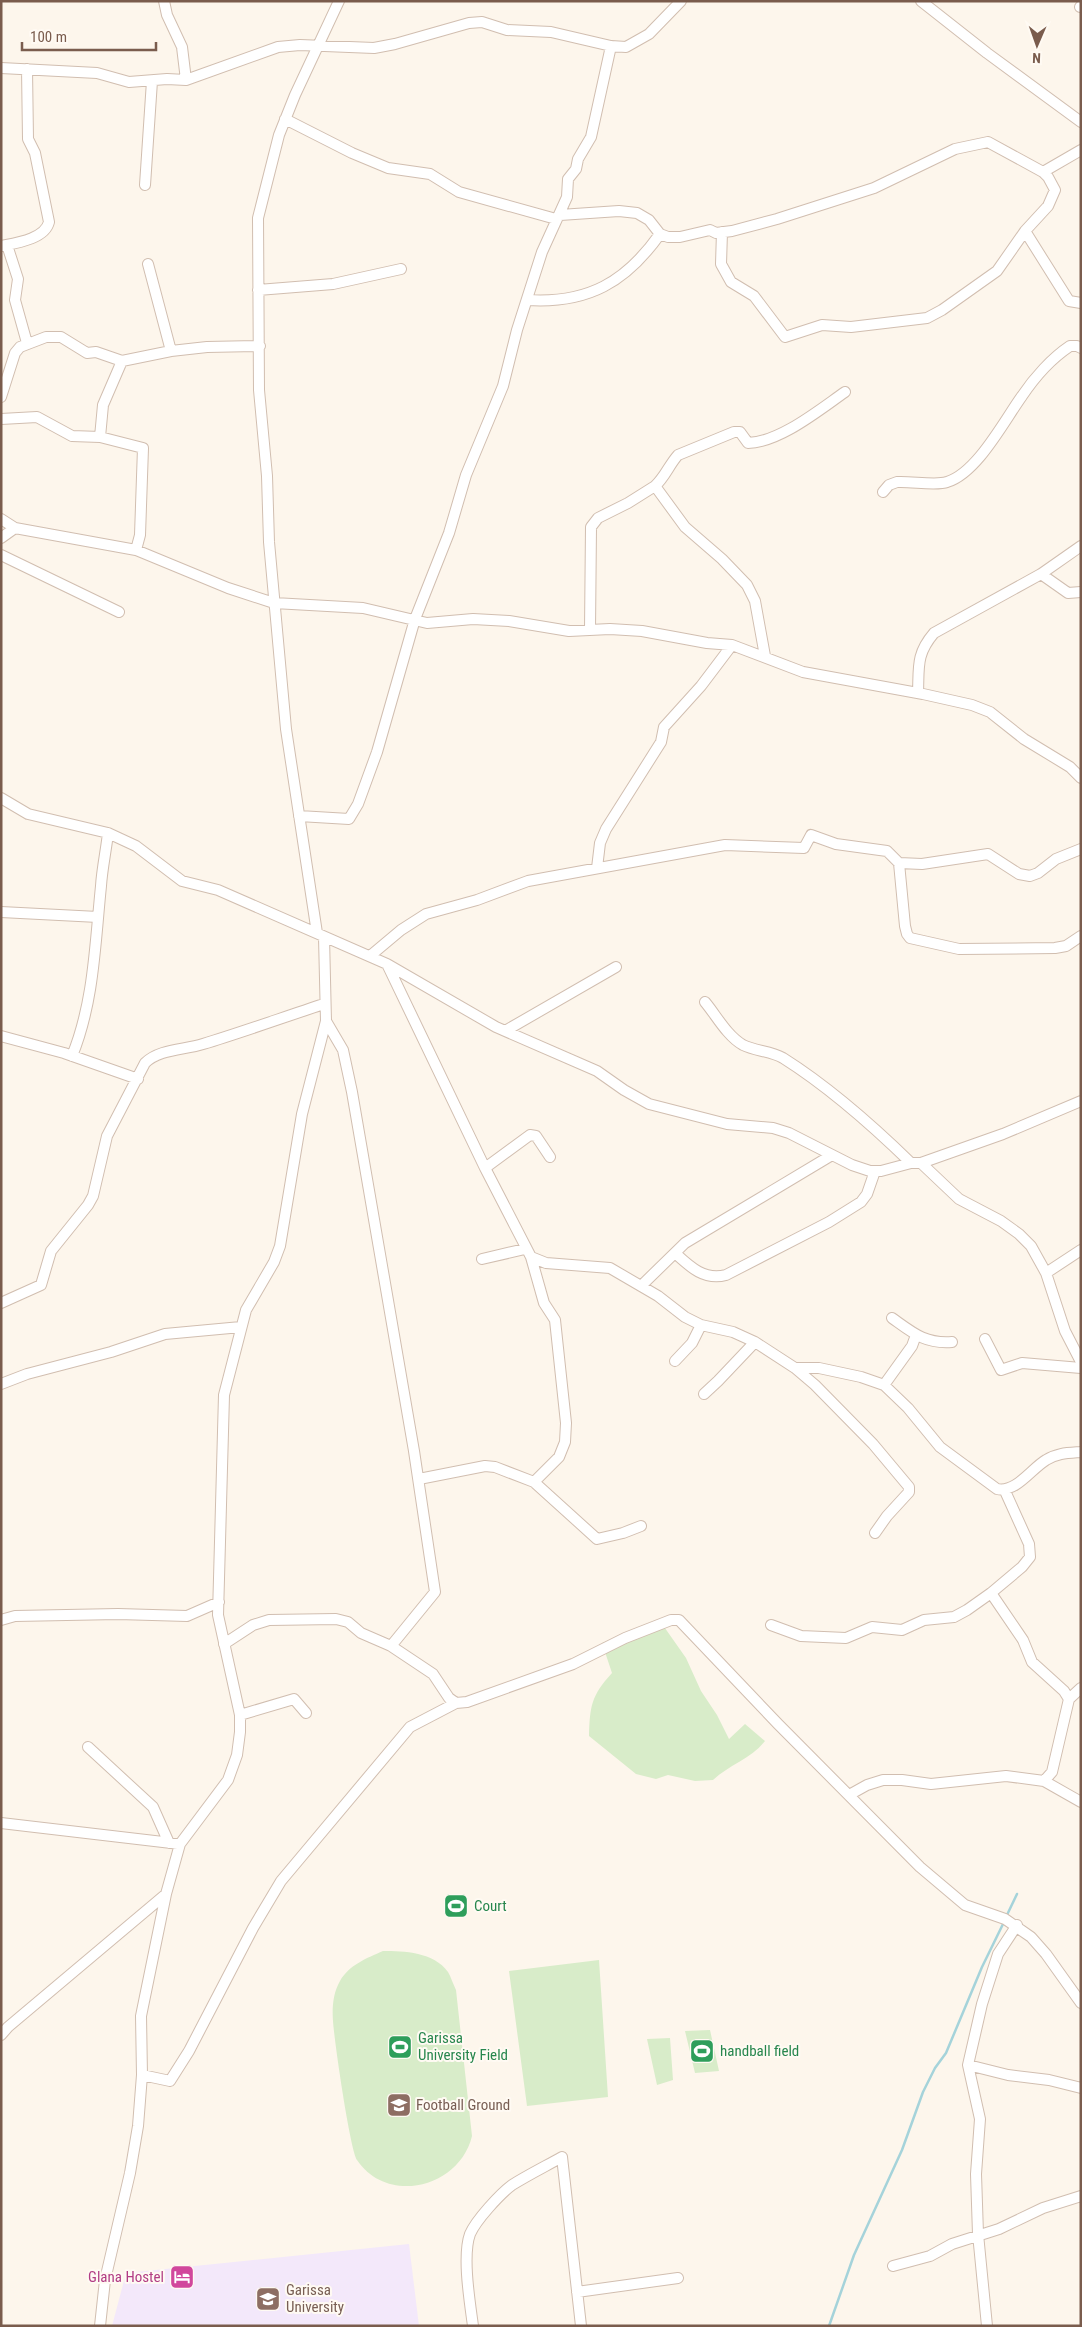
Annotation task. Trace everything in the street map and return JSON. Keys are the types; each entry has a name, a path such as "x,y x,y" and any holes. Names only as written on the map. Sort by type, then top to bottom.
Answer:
{"street":[{"path":"164,1 166,15 182,47 186,80"},
{"path":"339,1 279,135 258,218 260,390 264,427 267,515 286,729 320,935 326,1021 343,1050 352,1092 419,1479 435,1592 390,1646"},
{"path":"1,68 97,73 129,82 168,79 186,80 278,47 300,45 374,48 469,23 482,22 506,30 551,32 611,46 626,47 642,39 681,1"},
{"path":"921,1 987,53 1081,122"},
{"path":"299,816 345,819 352,816 377,752 415,618 449,533 466,475 503,386 542,252 567,197 568,179 576,169 578,159 591,137 611,46"},
{"path":"27,69 28,139 35,153 49,222 48,227 40,235 4,245 18,280 14,300 27,343"},
{"path":"145,185 152,81"},
{"path":"285,119 352,153 388,168 430,174 459,192 558,217 619,211 637,213 649,220 660,234 680,237 710,230 722,232 777,219 874,188 955,149 988,142 1042,172 1048,177 1054,190 1048,206 1025,230 997,271 942,310 927,318 851,327 822,326 785,337 754,296 731,282 720,264 722,232"},
{"path":"1042,172 1081,150"},
{"path":"1025,230 1070,301 1081,303"},
{"path":"527,300 543,301 580,295 610,285 629,272 647,253 660,234"},
{"path":"148,264 171,351"},
{"path":"258,290 333,284 401,269"},
{"path":"1,397 15,353 20,347 53,335 64,338 70,344 87,353 96,352 122,361 150,357 171,351 234,345 260,346"},
{"path":"883,492 890,485 897,482 947,482 960,474 985,450 1023,394 1046,368 1070,346 1080,346"},
{"path":"100,436 103,405 122,361"},
{"path":"590,629 591,527 598,518 628,503 655,486 663,479 671,462 678,455 734,432 740,432 748,443 764,440 800,423 845,392"},
{"path":"1,419 37,417 72,436 100,436 143,448 140,535 136,550"},
{"path":"655,486 685,528 722,559 747,585 756,601 765,656"},
{"path":"1,519 15,528 136,550 228,588 274,603 363,608 415,618 427,623 473,619 510,621 569,631 590,629 642,631 707,643 732,645 803,672 972,705 990,712 1024,739 1070,767 1081,778"},
{"path":"1,538 15,528"},
{"path":"918,693 919,664 923,646 934,633 1041,574 1081,546"},
{"path":"1,554 120,612"},
{"path":"1041,574 1068,593 1081,592"},
{"path":"598,868 600,844 606,830 661,742 664,727 701,686 732,645"},
{"path":"1,798 28,814 108,833 136,846 182,881 218,890 387,964 504,1031 597,1071 624,1090 649,1104 727,1124 773,1128 790,1133 852,1165 881,1171 916,1163 1003,1134 1081,1101"},
{"path":"72,1056 83,1030 93,965 108,833"},
{"path":"370,956 401,930 426,914 477,900 528,881 724,845 804,848 811,834 836,844 887,851 899,863 905,926 910,938 959,949 989,950 1055,948 1066,946 1081,936"},
{"path":"899,863 922,864 988,854 1019,874 1030,876 1038,873 1056,859 1081,849"},
{"path":"1,912 98,917"},
{"path":"387,964 528,1253 544,1303 555,1320 566,1423 563,1451 534,1482"},
{"path":"504,1031 616,967"},
{"path":"705,1002 733,1037 743,1044 781,1057 796,1067 858,1114 959,1199 1001,1221 1019,1234 1031,1246 1046,1273 1065,1331 1081,1362"},
{"path":"1,1303 41,1285 51,1251 90,1201 106,1136 145,1064 154,1057 201,1044 324,1004"},
{"path":"100,2326 105,2280 130,2172 138,2126 142,2076 141,2016 166,1894 180,1844 228,1780 236,1756 240,1732 240,1715 218,1615 224,1395 246,1310 274,1262 280,1246 302,1114 318,1043 326,1021"},
{"path":"1,1036 72,1056 138,1079"},
{"path":"485,1168 530,1135 536,1136 550,1158"},
{"path":"641,1286 684,1243 832,1155"},
{"path":"674,1253 695,1271 718,1277 726,1274 830,1222 861,1202 867,1194 875,1171"},
{"path":"1046,1273 1081,1250"},
{"path":"482,1259 528,1253 546,1263 610,1268 641,1286 685,1317 701,1325 720,1328 755,1342 795,1368 873,1444 909,1487 909,1492 887,1516 875,1533"},
{"path":"892,1318 927,1341 939,1343 952,1342"},
{"path":"675,1362 692,1343 701,1325"},
{"path":"1,1384 27,1374 116,1351 165,1334 241,1327"},
{"path":"884,1385 912,1346 916,1335"},
{"path":"985,1338 1001,1370 1022,1363 1081,1368"},
{"path":"704,1394 718,1382 755,1342"},
{"path":"771,1625 801,1636 846,1638 872,1627 902,1630 924,1620 954,1617 991,1593 1022,1567 1030,1557 1030,1544 1004,1491 997,1489 940,1447 908,1408 884,1385 861,1377 819,1368 795,1368"},
{"path":"1004,1491 1047,1460 1063,1453 1081,1452"},
{"path":"419,1479 485,1466 495,1466 534,1482 597,1538 623,1533 641,1526"},
{"path":"991,1593 1023,1640 1032,1662 1064,1691 1069,1699"},
{"path":"1,1620 15,1616 118,1614 187,1616 219,1602"},
{"path":"224,1644 253,1625 269,1620 321,1618 348,1622 361,1633 390,1646 433,1674 449,1698 456,1703"},
{"path":"142,2076 170,2081 174,2076 253,1928 281,1881 410,1727 456,1703 467,1702 573,1664 625,1638 671,1620 679,1620 920,1867 965,1905 1017,1925 1046,1954 1081,2003"},
{"path":"1044,1781 1052,1772 1069,1699 1081,1688"},
{"path":"240,1715 294,1699 306,1713"},
{"path":"88,1747 154,1807 169,1843"},
{"path":"849,1795 867,1785 884,1780 902,1780 931,1784 1006,1776 1044,1781 1081,1802"},
{"path":"1,1823 180,1844"},
{"path":"1,2036 8,2027 166,1894"},
{"path":"987,2326 978,2234 976,2174 980,2119 968,2065 982,2004 998,1954 1017,1925"},
{"path":"968,2065 1008,2075 1049,2080 1081,2088"},
{"path":"473,2326 468,2293 467,2258 470,2236 480,2219 511,2186 562,2157 581,2326"},
{"path":"893,2266 930,2256 952,2244 978,2234 999,2229 1043,2208 1081,2196"},
{"path":"577,2292 678,2278"}],"shaded area":[{"name":"Garissa University","path":"409,2244 419,2326 112,2326 126,2273"}],"green space":[{"path":"660,1621 686,1658 701,1691 717,1715 729,1739 745,1724 765,1741 754,1752 713,1780 695,1781 668,1775 656,1779 636,1774 589,1736 593,1702 600,1688 612,1673 602,1643"},
{"name":"Garissa University Field","path":"383,1951 409,1952 435,1960 448,1972 456,1990 472,2136 465,2154 453,2168 439,2178 422,2184 404,2186 386,2183 370,2174 357,2160 350,2136 336,2049 333,2021 334,1996 340,1981 348,1971 371,1956"},
{"path":"599,1960 608,2097 527,2106 509,1971"},
{"name":"handball field","path":"710,2030 719,2071 695,2073 685,2031"},
{"path":"670,2038 673,2080 657,2085 647,2039"}],"waterway":[{"path":"1006,1917 1017,1894"},
{"path":"829,2326 854,2255 902,2150 923,2092 935,2068 946,2053 982,1967 1004,1922"}],"place":[{"name":"Court","path":"456,1906"},
{"name":"Garissa University Field","path":"400,2047"},
{"name":"handball field","path":"702,2051"},
{"name":"Football Ground","path":"399,2105"},
{"name":"Glana Hostel","path":"182,2277"},
{"name":"Garissa University","path":"268,2299"}]}
